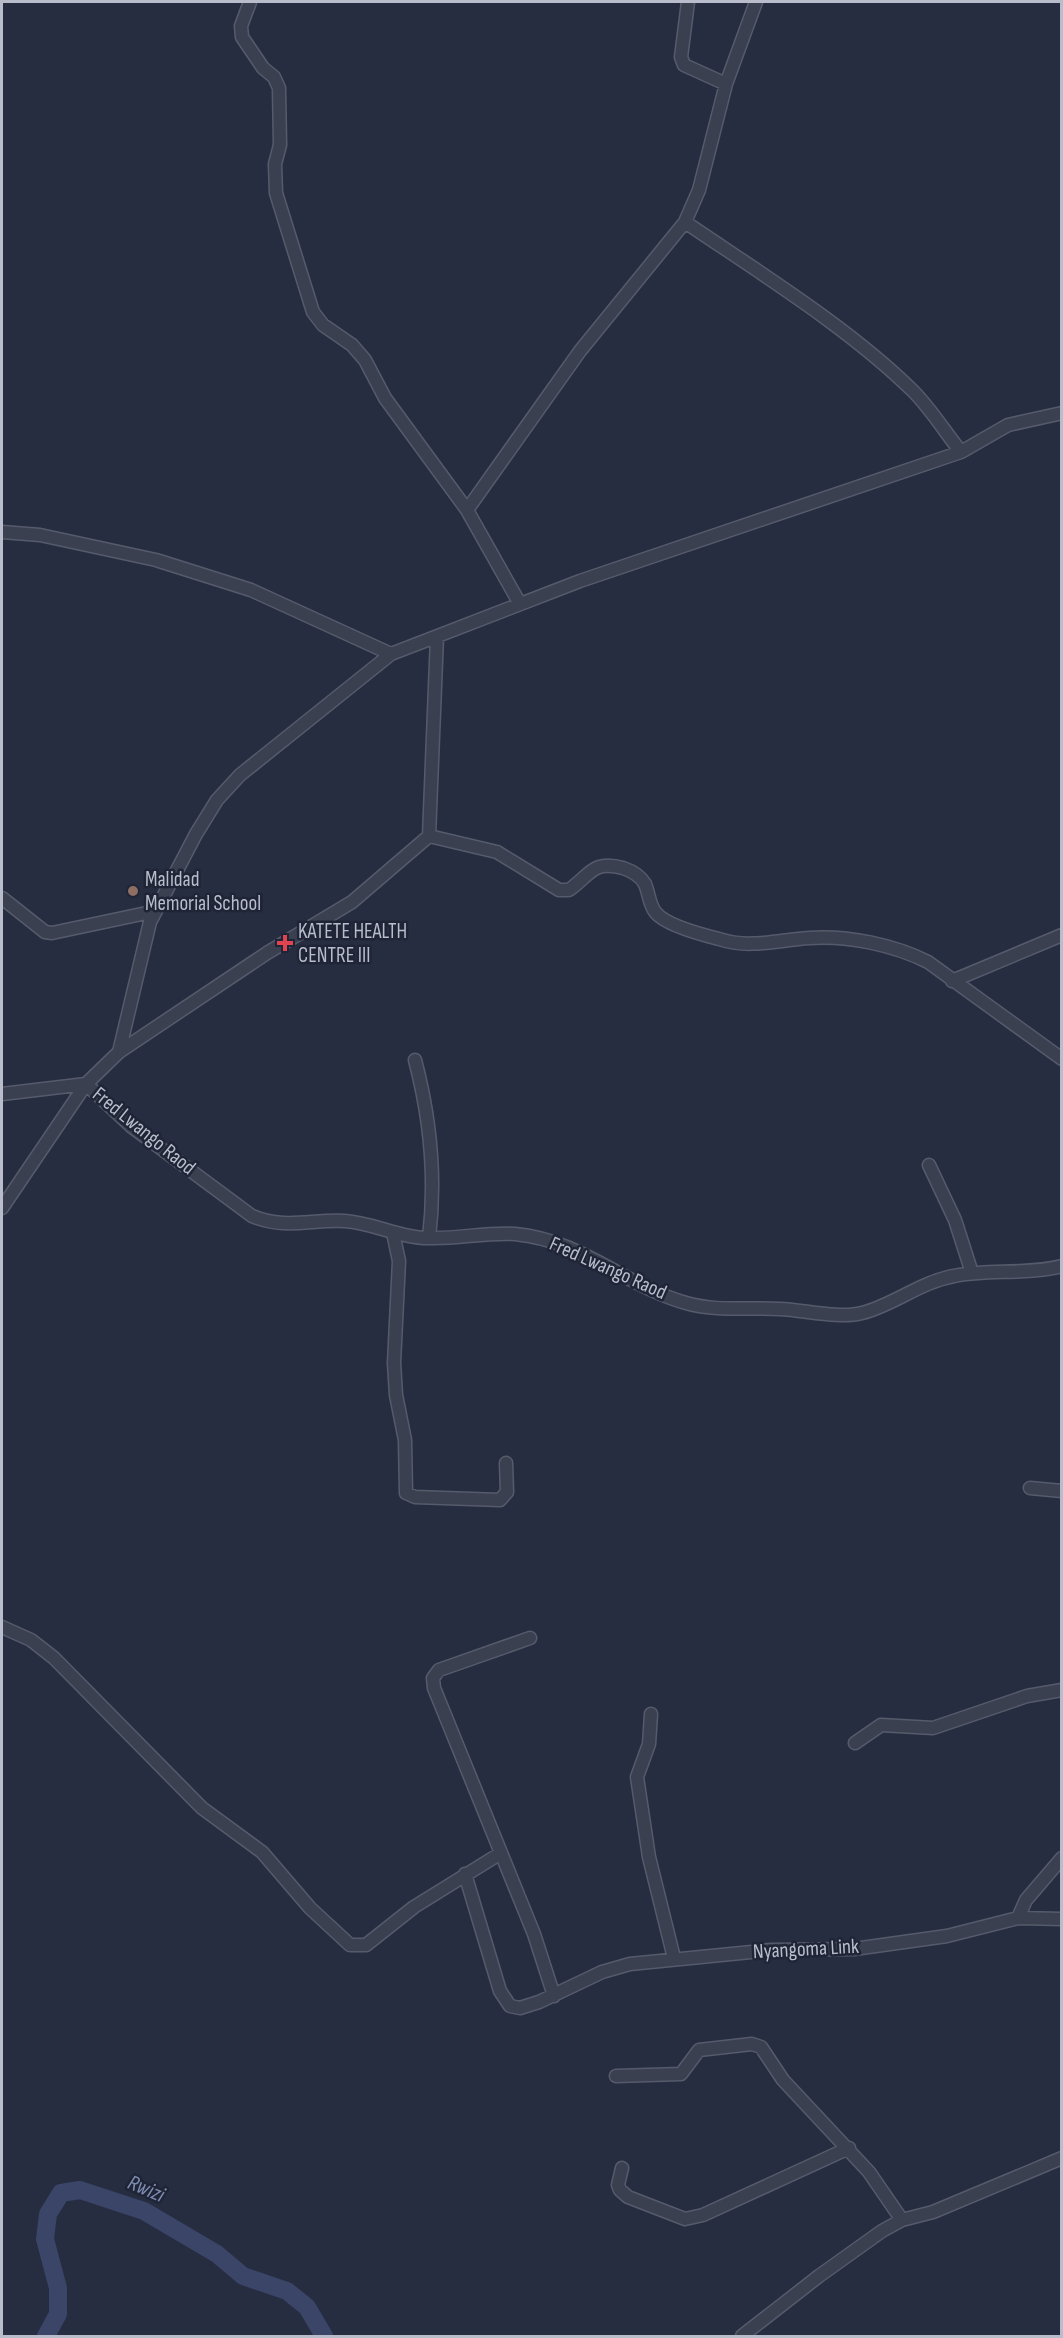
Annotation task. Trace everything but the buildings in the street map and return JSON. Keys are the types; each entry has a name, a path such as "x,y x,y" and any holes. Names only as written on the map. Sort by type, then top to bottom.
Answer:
{"street":[{"path":"250,2 241,26 242,37 263,68 274,77 279,88 279,145 275,164 276,193 312,312 323,325 352,345 365,360 385,398 467,510 520,604"},
{"path":"688,2 681,57 684,65 726,84"},
{"path":"467,510 580,351 685,222 699,190 726,84 756,2"},
{"path":"685,222 795,297 879,361 914,392 961,452"},
{"path":"119,1052 150,922 196,834 228,786 391,654 580,581 961,452 1008,425 1062,413"},
{"path":"2,532 40,535 156,560 251,590 391,654"},
{"path":"2,1208 86,1084 119,1052 267,953 352,902 429,836 437,637"},
{"path":"429,836 497,852 560,890 569,890 594,868 606,864 629,870 639,876 645,884 656,913 665,920 720,940 744,945 837,937 915,956 1062,1059"},
{"path":"2,898 45,932 52,933 156,911"},
{"path":"952,981 1062,935"},
{"path":"415,1060 425,1099 431,1171 433,1203 429,1239"},
{"path":"2,1094 86,1084"},
{"name":"Fred Lwango Raod","path":"86,1084 132,1127 252,1215 269,1223 344,1221 429,1239 513,1234 547,1239 584,1253 684,1303 713,1309 779,1308 860,1314 930,1282 972,1272 1023,1272 1062,1266"},
{"path":"929,1165 955,1220 972,1272"},
{"path":"393,1233 399,1261 394,1363 396,1395 405,1440 406,1493 415,1497 500,1500 507,1492 506,1463"},
{"path":"1030,1488 1062,1491"},
{"path":"2,1627 31,1641 54,1658 202,1808 262,1852 310,1908 350,1945 366,1945 414,1907 501,1853"},
{"path":"530,1638 439,1670 433,1678 445,1720 534,1934 554,1996"},
{"path":"855,1743 881,1725 933,1728 1027,1696 1062,1690"},
{"path":"651,1714 649,1744 638,1777 649,1857 674,1958"},
{"path":"1018,1918 1026,1900 1062,1858"},
{"name":"Nyangoma Link","path":"465,1874 482,1926 492,1967 506,2002 520,2008 554,1996 602,1972 630,1964 771,1950 854,1949 947,1936 1018,1918 1062,1919"},
{"path":"616,2076 681,2074 699,2050 757,2044 766,2052 783,2080 849,2148 891,2201 902,2220"},
{"path":"621,2168 618,2185 620,2190 628,2196 686,2218 703,2215 849,2148"},
{"path":"742,2337 866,2241 902,2220 933,2212 1062,2158"}],"waterway":[{"name":"Rwizi","path":"46,2336 58,2314 58,2288 45,2239 48,2214 61,2193 80,2190 144,2211 217,2254 243,2276 287,2291 307,2307 324,2336"}],"place":[{"name":"Malidad Memorial School","path":"133,891"},
{"name":"KATETE HEALTH CENTRE III","path":"285,943"}]}
